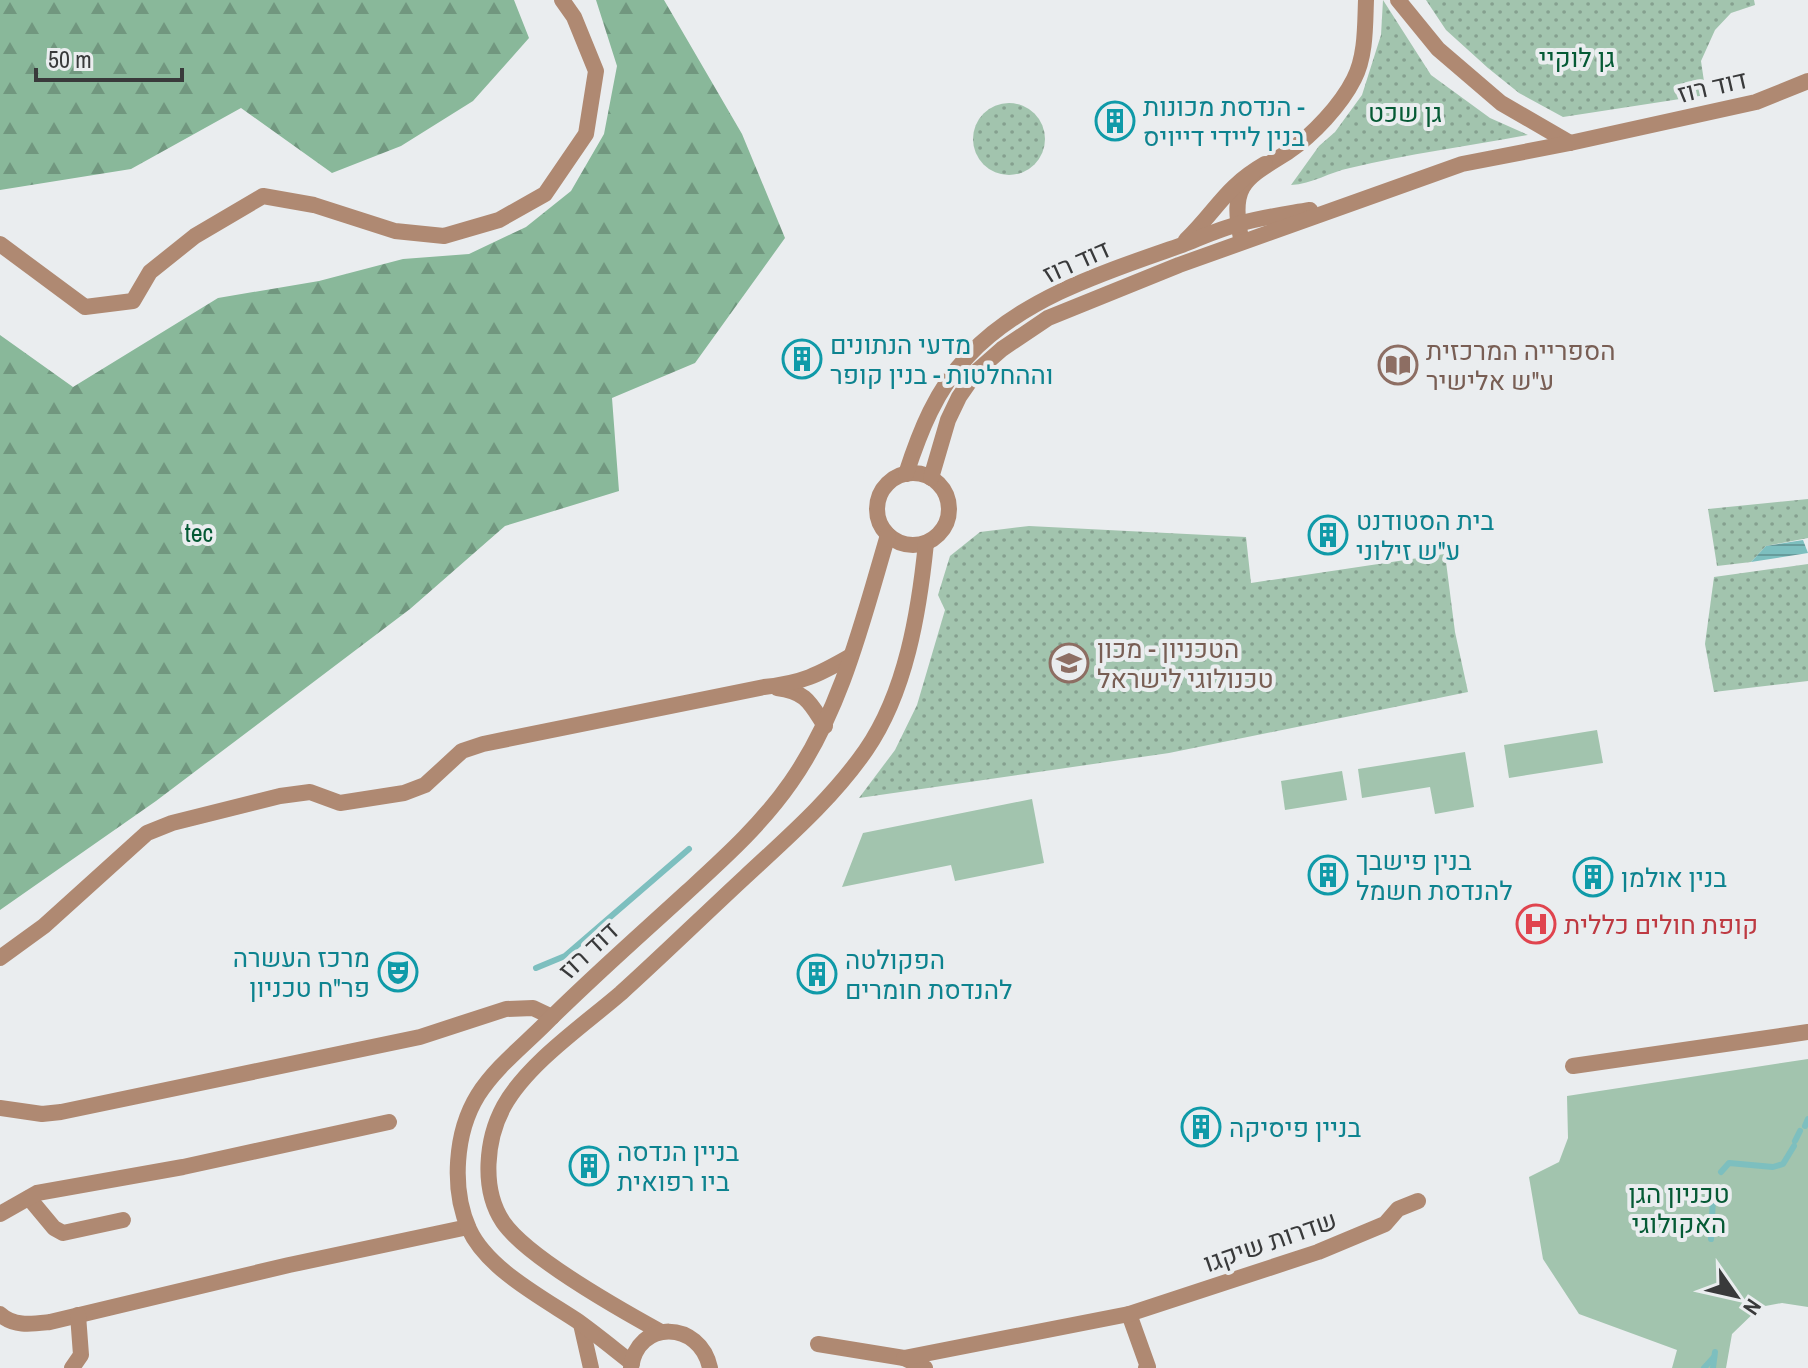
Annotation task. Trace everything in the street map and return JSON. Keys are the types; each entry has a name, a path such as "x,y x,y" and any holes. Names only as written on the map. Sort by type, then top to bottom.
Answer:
{"street":[{"path":"0,244 85,307 133,301 150,272 195,236 263,196 314,205 395,231 420,234 444,236 499,220 545,194 586,134 596,71 574,17 562,0"},
{"path":"1181,245 1242,177 1289,151 1311,133 1345,95 1356,76 1365,33 1366,0"},
{"path":"1398,0 1438,49 1501,103 1570,143"},
{"name":"דוד רוז","path":"931,478 948,420 977,371 1002,349 1048,318 1347,203 1462,164 1756,102 1808,81"},
{"path":"1242,243 1235,208 1237,199 1246,181 1265,164"},
{"name":"דוד רוז","path":"906,474 922,426 967,357 991,334 1033,307 1076,285 1238,224 1347,203"},
{"path":"906,474 923,474 931,478 945,492 949,511 942,530 926,543 905,544 888,535 878,516 879,494 896,478 906,474"},
{"name":"דוד רוז","path":"629,1366 581,1324 506,1272 478,1246 468,1227 458,1173 460,1143 469,1114 492,1078 552,1017 737,845 784,792 825,726 851,656 888,535"},
{"name":"דוד רוז","path":"710,1368 708,1357 694,1339 672,1331 661,1332 559,1269 519,1239 502,1220 491,1193 489,1167 492,1133 505,1104 529,1074 630,985 826,801 868,748 886,713 904,665 916,617 926,543"},
{"path":"0,958 44,926 147,833 172,823 280,796 310,792 340,803 404,793 425,785 462,751 483,744 792,684 812,678 851,656"},
{"path":"764,687 791,690 806,697 825,726"},
{"path":"0,1108 42,1114 61,1112 420,1037 506,1009 533,1008 552,1017"},
{"path":"1573,1066 1808,1032"},
{"path":"0,1214 37,1193 183,1167 389,1122"},
{"path":"29,1198 54,1228 63,1233 123,1220"},
{"name":"שדרות שיקגו","path":"904,1358 1129,1314 1318,1252 1385,1224 1398,1209 1418,1201"},
{"path":"0,1314 7,1320 28,1325 468,1227"},
{"path":"1129,1314 1146,1368"},
{"path":"72,1368 81,1355 78,1315"},
{"path":"581,1324 591,1368"},
{"path":"629,1366 641,1345 661,1332"},
{"path":"818,1344 904,1358 925,1368"}],"green space":[{"path":"0,0 514,0 529,38 473,101 401,146 332,173 241,108 131,169 0,190"},
{"name":"tec","path":"596,0 664,0 742,134 785,238 695,363 612,398 619,491 505,526 410,609 156,801 0,910 0,335 73,387 218,298 319,281 403,259 469,254 526,227 571,191 604,134 617,66"},
{"name":"גן שכט","path":"1383,0 1431,75 1490,118 1528,135 1372,163 1291,185 1362,95 1381,35"},
{"name":"גן לוקיי","path":"1426,0 1754,0 1755,5 1731,13 1715,30 1701,61 1706,95 1563,117 1519,93 1488,68 1446,30"},
{"path":"1009,103 1029,109 1039,119 1045,139 1039,159 1029,169 1009,175 989,169 979,159 973,139 979,119 989,109"},
{"path":"1808,499 1808,538 1766,546 1751,562 1717,566 1708,509"},
{"path":"1029,526 1246,537 1251,583 1445,554 1455,632 1468,692 1169,753 859,798 895,750 917,705 945,610 938,595 950,556 980,532"},
{"path":"1808,564 1808,681 1714,692 1705,644 1714,577"},
{"path":"1597,730 1603,763 1509,778 1504,745"},
{"path":"1465,752 1474,807 1435,814 1430,787 1362,798 1358,769"},
{"path":"1342,771 1347,800 1285,810 1281,781"},
{"path":"1032,799 1044,863 955,881 951,865 842,887 863,833"},
{"name":"טכניון הגן האקולוגי","path":"1808,1059 1808,1307 1782,1303 1760,1307 1732,1334 1726,1368 1672,1368 1677,1350 1579,1314 1543,1259 1529,1177 1559,1162 1568,1138 1567,1096"}],"water":[{"path":"1803,540 1808,553 1751,562 1766,546"}],"waterway":[{"path":"536,968 565,956 689,849"},
{"path":"1805,1126 1808,1119"},
{"path":"1795,1141 1800,1131"},
{"path":"1721,1172 1729,1163 1773,1167 1783,1164 1794,1146"},
{"path":"1711,1239 1713,1197"},
{"path":"1713,1368 1715,1352"},
{"path":"1704,1368 1714,1357"}],"place":[{"name":"הנדסת מכונות - בנין ליידי דייויס","path":"1115,121"},
{"name":"מדעי הנתונים וההחלטות - בנין קופר","path":"802,359"},
{"name":"הספרייה המרכזית ע\"ש אלישיר","path":"1398,365"},
{"name":"בית הסטודנט ע\"ש זילוני","path":"1328,535"},
{"name":"הטכניון - מכון טכנולוגי לישראל","path":"1069,663"},
{"name":"בנין פישבך להנדסת חשמל","path":"1328,875"},
{"name":"בנין אולמן","path":"1593,877"},
{"name":"קופת חולים כללית","path":"1536,924"},
{"name":"מרכז העשרה פר\"ח טכניון","path":"398,972"},
{"name":"הפקולטה להנדסת חומרים","path":"817,974"},
{"name":"בניין פיסיקה","path":"1201,1127"},
{"name":"בניין הנדסה ביו רפואית","path":"589,1166"}]}
